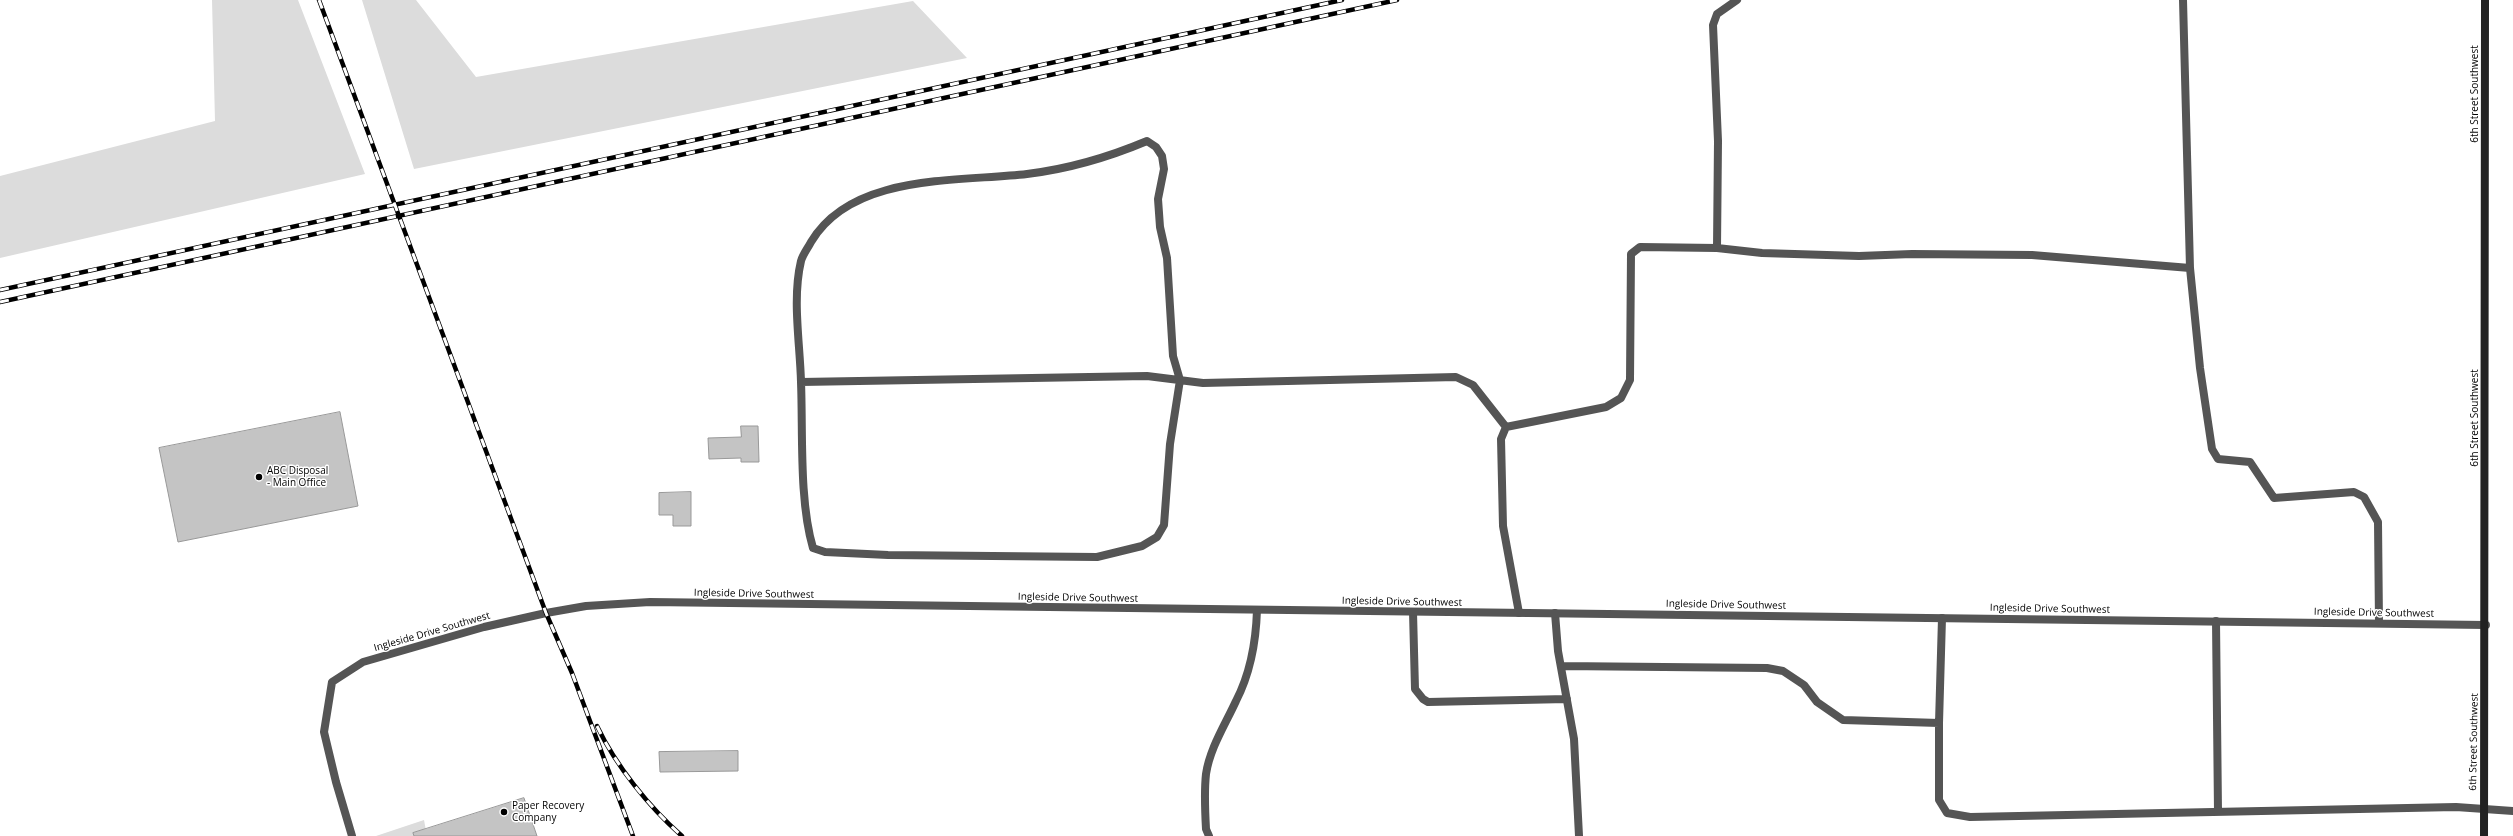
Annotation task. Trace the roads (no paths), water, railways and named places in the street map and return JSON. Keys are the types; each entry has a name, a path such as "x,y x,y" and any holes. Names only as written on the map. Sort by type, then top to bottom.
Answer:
{"main road":[{"name":"6th Street Southwest","path":"2484,836 2486,625 2485,0"}],"street":[{"path":"1717,248 1718,141 1713,25 1717,14 1737,0"},
{"path":"2182,0 2190,268 2200,368 2212,449 2218,459 2250,462 2274,498 2354,492 2364,497 2378,522 2380,623"},
{"path":"1147,141 1156,147 1162,156 1164,169 1158,199 1160,227 1167,258 1173,356 1180,380 1170,444 1164,525 1157,538 1142,546 1097,556 888,555 825,552 813,548 808,532 801,382 797,286 802,259 819,230 842,209 868,195 936,181 1028,174 1081,164 1147,141"},
{"path":"1506,427 1606,407 1621,398 1630,380 1631,254 1640,247 1717,248 1762,253 1859,256 1912,254 2032,255 2190,268"},
{"path":"801,382 1147,376 1202,383 1456,377 1473,386 1506,427"},
{"path":"1506,427 1501,439 1503,526 1519,613"},
{"name":"Ingleside Drive Southwest","path":"352,836 336,782 324,732 332,682 363,662 484,627 546,613 586,606 650,602 2486,625"},
{"path":"1209,836 1206,829 1206,774 1219,733 1237,700 1251,665 1256,639 1257,610"},
{"path":"1412,612 1415,689 1423,699 1428,702 1567,699"},
{"path":"1555,613 1561,666 1574,739 1579,836"},
{"path":"1942,618 1938,723 1938,800 1947,813 1970,817 2456,807 2513,811"},
{"path":"2216,621 2218,812"},
{"path":"1561,666 1767,668 1783,671 1804,685 1817,702 1843,720 1938,723"}],"railway":[{"path":"319,0 546,613 572,673 633,836"},
{"path":"0,290 1342,0"},
{"path":"0,302 1397,0"},
{"path":"597,726 614,756 634,785 657,812 682,836"}],"place":[{"name":"ABC Disposal - Main Office","path":"259,477"},
{"name":"Paper Recovery Company","path":"504,812"}]}
